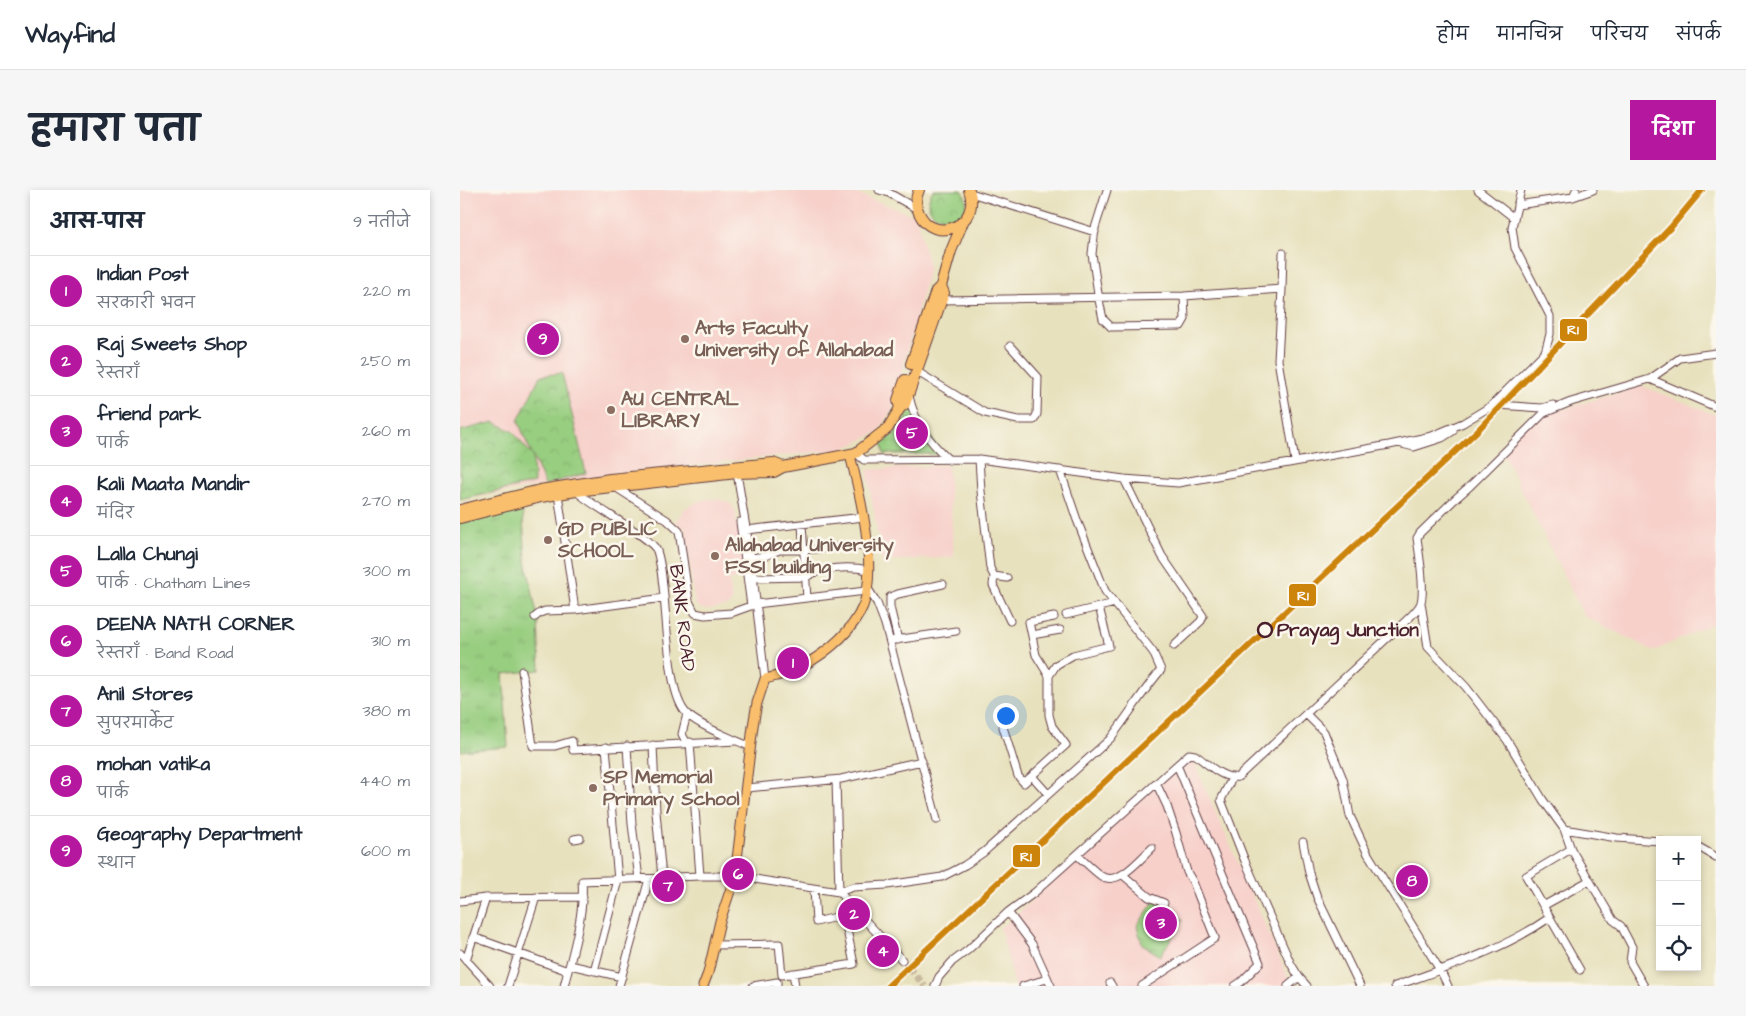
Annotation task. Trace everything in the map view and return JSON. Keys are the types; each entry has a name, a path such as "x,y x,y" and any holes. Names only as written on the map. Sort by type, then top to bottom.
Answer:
{"highway":[{"path":"919,190 916,202 917,209 921,218 928,224 936,229 946,230 963,222"},
{"path":"900,408 898,400 936,291 941,286 951,251 970,210 972,194"},
{"path":"460,510 540,490 614,487 774,472 783,467 853,454 888,428 896,418 900,408 905,404 944,293 941,286"},
{"path":"460,518 610,479 773,463 783,467"}],"main road":[{"path":"703,986 720,921 735,876 753,726 757,703 765,679 800,668 831,646 852,625 863,605 868,570 867,544 863,508 853,454"}],"street":[{"path":"879,190 891,192 917,209"},
{"path":"1107,190 1095,232 1092,254 1103,319 1111,327 1181,326 1185,319 1184,296"},
{"path":"1478,190 1514,218"},
{"path":"853,454 864,460 979,459 1124,479 1178,482 1432,436 1456,426 1491,406 1545,352 1550,334 1550,316 1515,248 1512,227 1521,190"},
{"path":"1517,205 1592,190"},
{"path":"972,194 1095,232"},
{"path":"1283,252 1278,360 1295,461"},
{"path":"941,300 1184,296 1282,289"},
{"path":"916,371 984,413 1018,420 1034,420 1037,414 1038,377 1010,346"},
{"path":"1644,986 1630,962 1632,947 1622,926 1613,920 1571,849 1564,829 1543,800 1507,740 1466,687 1428,647 1421,603 1422,576 1418,538 1420,533 1544,413 1571,402 1650,379 1680,358 1716,353"},
{"path":"1650,379 1716,407"},
{"path":"1400,443 1414,447 1442,438 1497,405 1542,408 1616,386 1635,383"},
{"path":"908,393 917,423 934,445 949,460"},
{"path":"979,459 987,548 990,568 994,576 993,584 1010,621"},
{"path":"564,986 583,897 582,881 735,876 838,892 853,887 887,885 942,877 966,865 984,852 1110,739 1161,670 1153,652 1106,591 1077,520 1060,470"},
{"path":"737,474 751,558 754,605"},
{"path":"1124,479 1162,556 1204,616 1174,646"},
{"path":"614,487 667,520 679,531 689,602 695,613 705,615 731,613 754,605 866,589 877,604 894,640"},
{"name":"BANK ROAD","path":"575,488 656,549 664,598 672,676 677,696 687,714"},
{"path":"558,494 575,610"},
{"path":"737,494 765,679"},
{"path":"746,530 864,517"},
{"path":"802,525 807,598"},
{"path":"751,558 765,556 779,550 803,550 867,544"},
{"path":"753,578 806,577 812,573 840,568 857,567 868,570"},
{"path":"994,576 1007,578"},
{"path":"937,820 894,640 890,597 943,584"},
{"path":"535,617 545,612 575,610 664,598"},
{"path":"1066,615 1114,603"},
{"path":"935,986 939,977 952,962 968,950 1008,912 1034,893 1157,785 1158,781 1189,754 1195,755 1224,776 1238,777 1398,628 1421,603"},
{"path":"1049,676 1056,665 1073,655 1109,646 1099,607"},
{"path":"1003,727 1018,776 1024,783 1066,745 1052,726 1049,715 1049,676 1036,654 1029,622 1054,617"},
{"path":"1032,635 1060,630"},
{"path":"894,640 956,631"},
{"path":"522,671 533,746 555,746 572,741 573,750 688,742 736,741"},
{"path":"700,876 688,742 682,734 687,714 736,741 751,747"},
{"path":"1306,714 1324,732 1344,779 1350,816 1368,854 1448,986"},
{"path":"653,744 656,812 662,878"},
{"path":"627,746 633,831 639,879"},
{"path":"594,971 618,880 606,748"},
{"path":"746,788 836,780 922,761"},
{"path":"1178,765 1260,963 1242,982 1235,986"},
{"path":"1032,776 1048,794"},
{"path":"1232,778 1221,800 1291,964 1298,977 1307,986"},
{"path":"836,780 838,892 902,960"},
{"path":"1142,986 1215,938 1196,888 1187,872 1176,833 1157,785"},
{"path":"1564,829 1618,838 1656,841"},
{"path":"1303,842 1309,873 1317,897 1360,986"},
{"path":"1077,855 1102,877 1112,879 1123,875 1152,848"},
{"path":"1571,849 1526,876 1580,970"},
{"path":"1701,849 1716,858"},
{"path":"1123,875 1149,897 1164,903"},
{"path":"619,986 649,879"},
{"path":"1543,906 1590,880"},
{"path":"715,944 779,944 782,975 854,964 844,915 816,922 814,888"},
{"path":"460,901 486,898 583,897"},
{"path":"466,960 486,898"},
{"path":"508,986 536,898"},
{"path":"1008,912 1032,944 1051,986"},
{"path":"1396,986 1469,960 1515,939 1549,918"},
{"path":"473,937 519,954 569,968 622,977"},
{"path":"460,953 490,986"},
{"path":"793,973 795,986"},
{"path":"1288,986 1298,977"},
{"path":"1023,986 1047,979"},
{"path":"752,986 777,982 777,986"}],"shaded area":[{"name":"Arts Faculty University of Allahabad","path":"460,190 846,190 916,216 929,268 892,410 878,432 843,449 603,475 460,500"},
{"path":"1642,386 1716,415 1716,622 1654,651 1584,616 1501,449 1536,417"},
{"path":"948,465 954,557 882,561 867,470"},
{"name":"Allahabad University FSSI building","path":"719,499 731,504 736,512 744,565 736,568 737,579 729,580 732,601 728,606 709,610 700,608 695,604 685,528 675,523 684,509 699,501"},
{"path":"1191,756 1291,984 1288,986 1015,986 1000,927 1012,919 1182,760"}],"green space":[{"path":"933,190 962,190 966,203 964,212 957,217 938,217 931,211 929,202"},
{"path":"562,373 586,473 545,485 533,456 534,483 460,500 460,431 494,422 512,431 532,455 518,421 540,376"},
{"path":"912,406 935,443 946,454 884,454 882,443 899,430"},
{"path":"522,505 526,561 538,619 540,670 503,674 508,747 460,751 460,516"},
{"path":"1155,900 1183,920 1160,956 1142,944 1137,926"}],"tunnel":[{"path":"902,960 925,986"}],"transit line":[{"name":"R1","path":"888,986 1477,431 1672,226 1702,190"}],"place":[{"name":"Geography Department","path":"543,339"},
{"name":"Arts Faculty University of Allahabad","path":"685,339"},
{"name":"AU CENTRAL LIBRARY","path":"611,410"},
{"name":"Lalla Chungi","path":"912,433"},
{"name":"GD PUBLIC SCHOOL","path":"548,540"},
{"name":"Allahabad University FSSI building","path":"715,556"},
{"name":"Prayag Junction","path":"1265,630"},
{"name":"Indian Post","path":"793,663"},
{"name":"SP Memorial Primary School","path":"593,788"},
{"name":"DEENA NATH CORNER","path":"738,874"},
{"name":"mohan vatika","path":"1412,881"},
{"name":"Anil Stores","path":"668,886"},
{"name":"Raj Sweets Shop","path":"854,914"},
{"name":"friend park","path":"1161,923"},
{"name":"Kali Maata Mandir","path":"883,951"}]}
